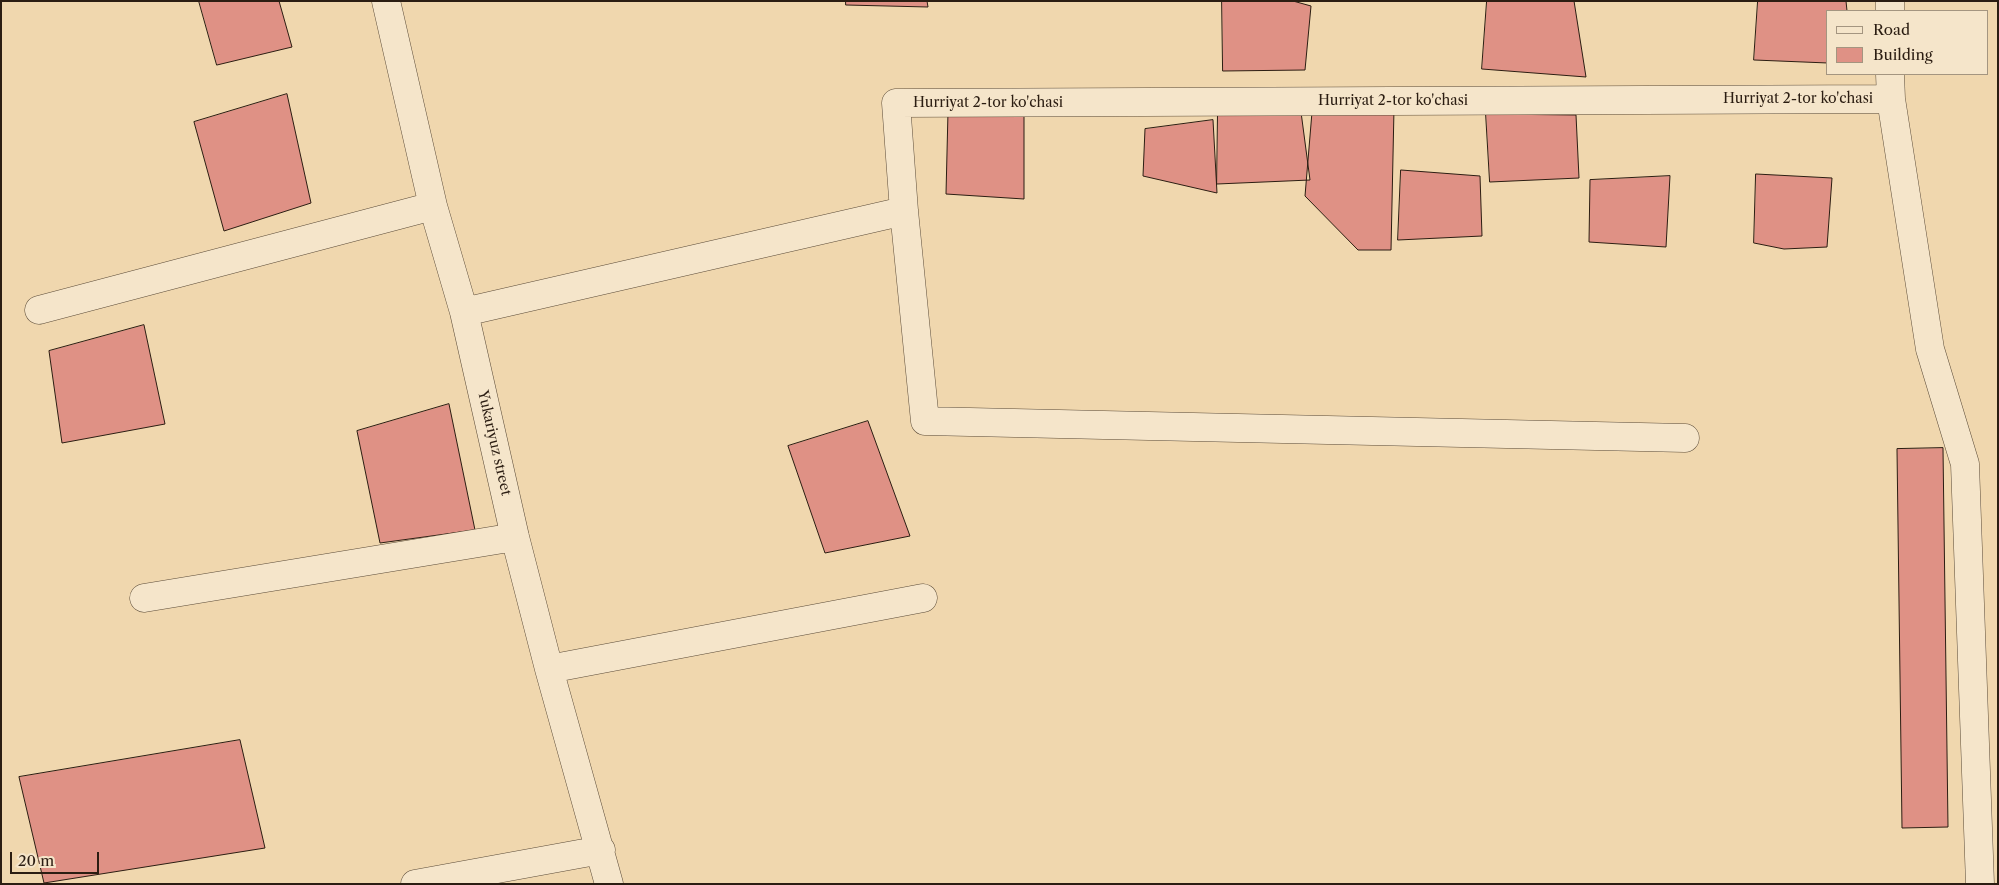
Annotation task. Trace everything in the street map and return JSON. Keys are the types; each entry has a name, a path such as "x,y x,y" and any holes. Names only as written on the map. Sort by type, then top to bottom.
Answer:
{"street":[{"name":"Yukariyuz street","path":"386,1 432,206 464,312 515,537 549,669 609,884"},
{"path":"1891,86 1930,349 1965,464 1980,884"},
{"name":"Hurriyat 2-tor ko'chasi","path":"904,211 896,103 1891,86"},
{"path":"39,310 432,206"},
{"path":"464,312 904,211 925,421 1685,438"},
{"path":"144,598 515,537"},
{"path":"549,669 923,598"},
{"path":"415,884 601,850"}],"building":[{"path":"199,1 279,1 292,47 217,65"},
{"path":"846,1 927,1 928,7 846,5"},
{"path":"1222,1 1293,1 1311,6 1305,70 1223,71"},
{"path":"1487,1 1574,1 1586,77 1482,69"},
{"path":"1758,1 1846,1 1847,10 1826,10 1826,63 1754,60"},
{"path":"287,94 311,203 224,231 194,122"},
{"path":"1218,107 1301,112 1310,180 1217,184"},
{"path":"1394,109 1391,250 1358,250 1305,196 1312,112"},
{"path":"1024,111 1024,199 946,194 948,112"},
{"path":"1486,114 1576,115 1579,178 1490,182"},
{"path":"1213,120 1217,193 1143,176 1145,129"},
{"path":"1401,170 1480,176 1482,236 1398,240"},
{"path":"1756,174 1832,178 1827,247 1784,249 1754,243"},
{"path":"1670,176 1666,247 1589,242 1590,180"},
{"path":"144,325 165,424 62,443 49,351"},
{"path":"449,404 475,530 380,543 357,431"},
{"path":"868,421 910,536 825,553 788,446"},
{"path":"1943,448 1948,827 1902,828 1897,449"},
{"path":"240,740 265,848 44,883 19,777"}]}
